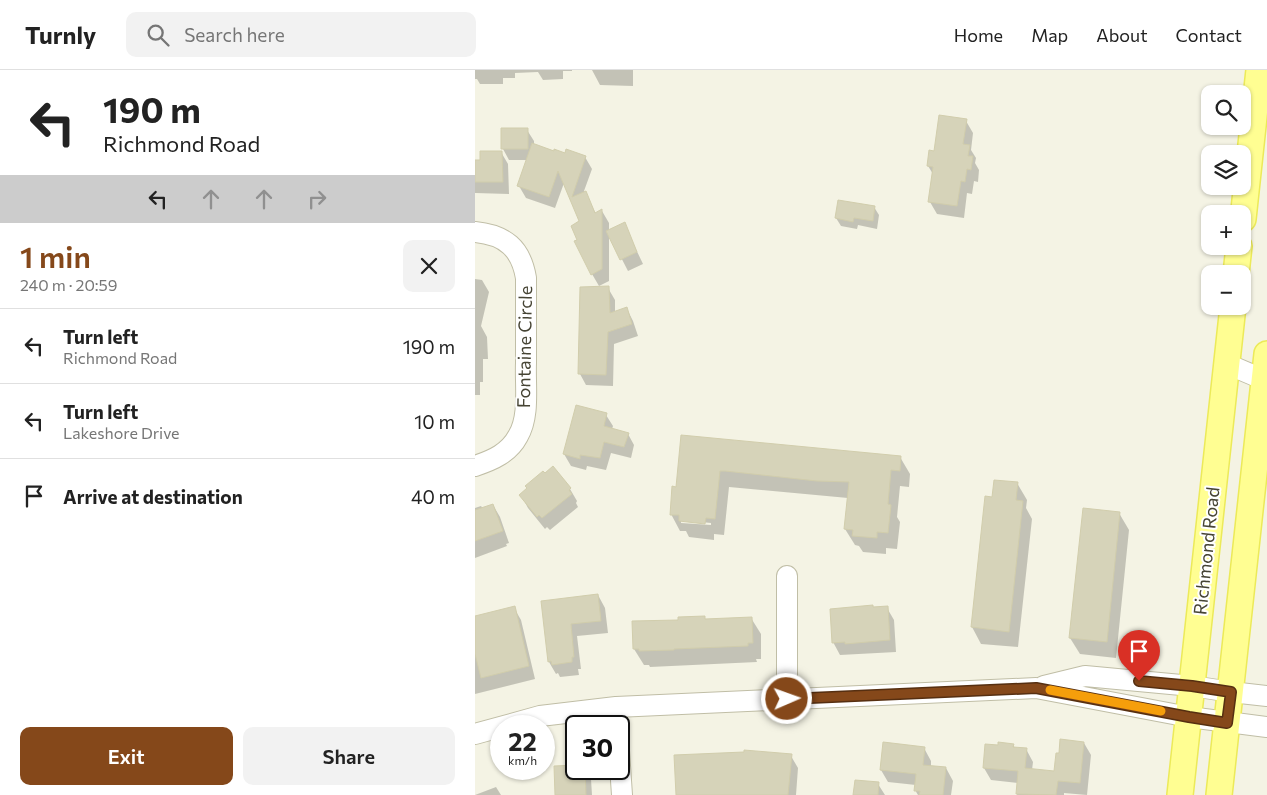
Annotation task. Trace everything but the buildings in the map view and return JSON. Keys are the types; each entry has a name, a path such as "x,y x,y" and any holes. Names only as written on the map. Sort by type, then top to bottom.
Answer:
{"main road":[{"path":"1245,205 1259,70"},
{"name":"Richmond Road","path":"1180,795 1232,315"},
{"path":"1219,795 1266,381 1267,355"}],"street":[{"name":"Fontaine Circle","path":"475,232 491,234 503,239 511,246 518,254 525,270 526,278 525,407 522,429 512,446 502,454 490,461 475,466"},
{"path":"1227,364 1267,355"},
{"path":"1227,364 1266,381"},
{"path":"787,576 787,699"},
{"path":"630,716 787,699 1036,688 1085,676 1192,686 1267,696"},
{"path":"1036,688 1189,717 1267,727"},
{"path":"475,734 540,716 565,716"},
{"path":"621,780 622,795"}],"slow traffic":[{"path":"1050,690 1161,711"}],"route":[{"path":"787,699 1036,688 1227,723 1231,692 1139,681"}]}
